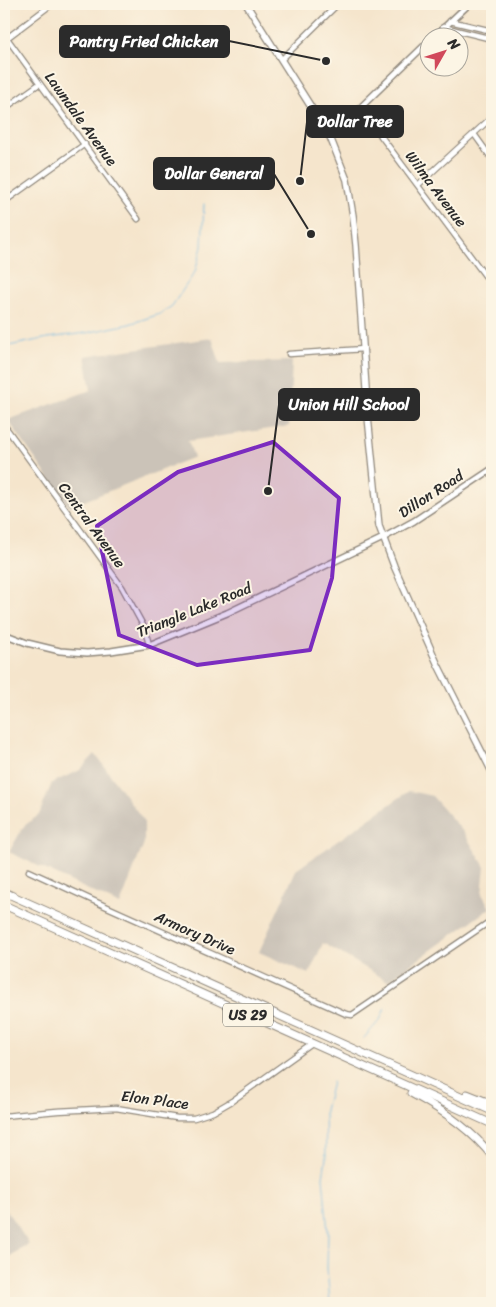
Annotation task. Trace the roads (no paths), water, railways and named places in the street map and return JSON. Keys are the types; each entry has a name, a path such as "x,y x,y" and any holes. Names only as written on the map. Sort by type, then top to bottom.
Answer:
{"highway":[{"name":"US 29","path":"4,892 492,1111"},
{"name":"US 29","path":"4,905 492,1124"},
{"path":"371,1071 447,1114 476,1138 492,1156"},
{"path":"421,1079 446,1086 492,1104"}],"main road":[{"path":"246,4 330,137 346,180 353,216 379,526 394,566 437,663 492,772"}],"street":[{"path":"5,36 52,4"},
{"path":"282,59 338,4"},
{"path":"443,27 469,4"},
{"path":"450,21 492,31"},
{"path":"443,27 492,39"},
{"name":"Lawndale Avenue","path":"5,36 138,219"},
{"path":"330,137 418,52"},
{"path":"4,109 39,84"},
{"name":"Wilma Avenue","path":"360,108 492,285"},
{"path":"418,185 492,117"},
{"path":"474,134 492,159"},
{"path":"4,202 85,144"},
{"path":"289,354 364,349"},
{"name":"Central Avenue","path":"4,425 122,588 145,629 149,645"},
{"name":"Dillon Road","path":"383,538 414,521 492,469"},
{"name":"Triangle Lake Road","path":"4,634 27,643 60,652 87,653 149,645 234,609 383,538"},
{"name":"Armory Drive","path":"29,871 285,987 352,1015 492,920"},
{"name":"Elon Place","path":"4,1116 108,1108 177,1118 194,1118 213,1112 232,1101 312,1044"}],"waterway":[{"path":"4,347 129,324 160,314 172,306 195,272 202,247 204,204"},
{"path":"364,1038 380,1020 385,1008"},
{"path":"330,1303 327,1268 328,1232 323,1177 326,1158 325,1110 332,1082"}],"place":[{"name":"Pantry Fried Chicken","path":"326,61"},
{"name":"Dollar Tree","path":"300,181"},
{"name":"Dollar General","path":"311,234"},
{"name":"Union Hill School","path":"268,491"}]}
